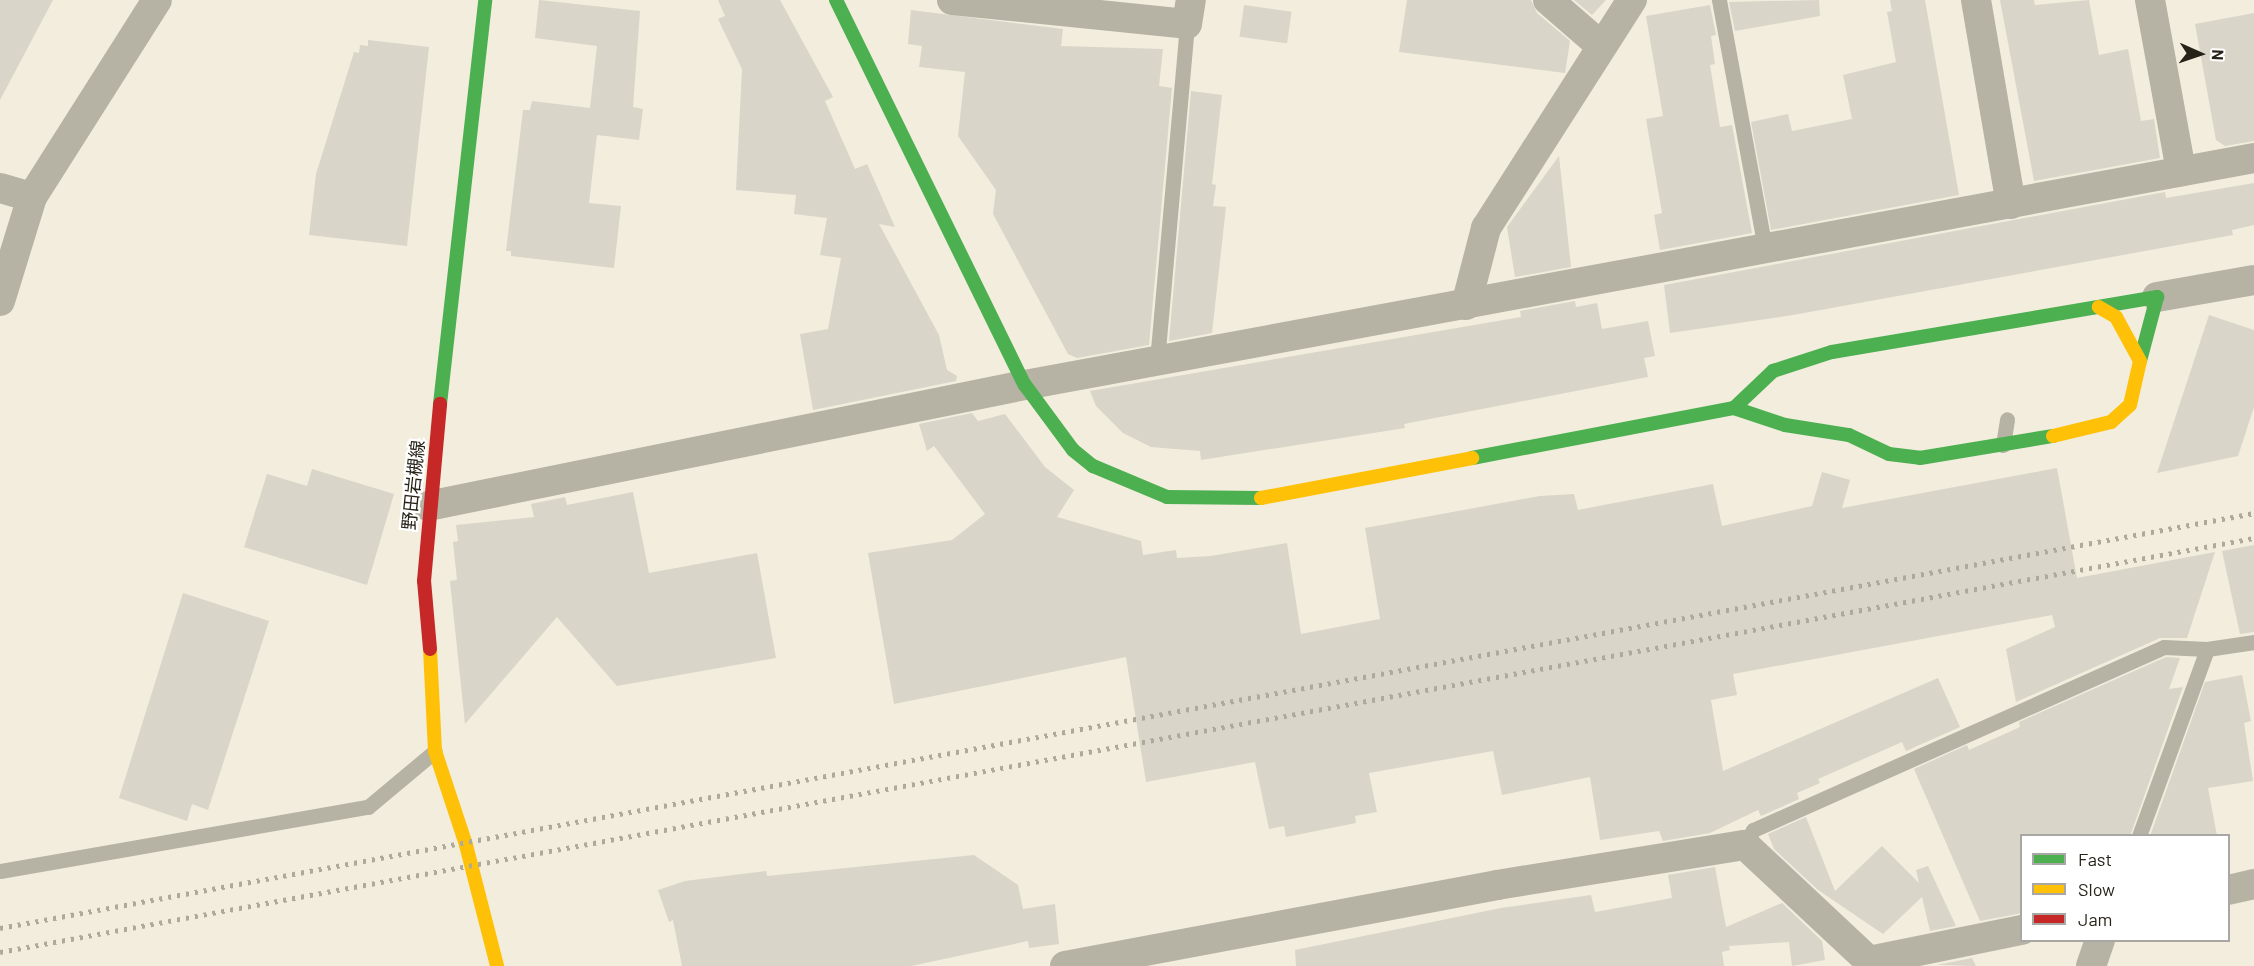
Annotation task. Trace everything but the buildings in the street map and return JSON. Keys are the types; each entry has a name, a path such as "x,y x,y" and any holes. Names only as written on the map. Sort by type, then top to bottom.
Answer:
{"street":[{"path":"0,301 32,197 157,0"},
{"name":"野田岩槻線","path":"485,0 428,506 424,581 436,707 435,751 466,845 497,966"},
{"path":"836,0 1025,385 1073,450 1093,466 1167,497 1217,500 1265,498 1734,408 1785,425 1849,435 1889,454 1920,458 2090,430 2111,422 2130,405 2157,297"},
{"path":"952,0 1189,12"},
{"path":"1548,0 1600,45"},
{"path":"1466,305 1486,228 1600,45 1632,0"},
{"path":"1976,0 2011,204"},
{"path":"2150,0 2181,171"},
{"path":"428,506 1025,385 2254,158"},
{"path":"0,188 32,197"},
{"path":"1734,408 1773,371 1832,352 2254,280"},
{"path":"2099,307 2123,326 2140,361"},
{"path":"1065,966 1497,885 1745,845 1856,964 2020,930"},
{"path":"2230,890 2254,884"},
{"path":"2091,966 2099,942"}],"lane":[{"path":"1719,0 1765,249"},
{"path":"1157,361 1189,12"},
{"path":"2037,336 2042,317"},
{"path":"2003,445 2007,420"},
{"path":"1745,845 1753,830 2164,647 2207,649 2254,642"},
{"path":"2140,834 2207,649"},
{"path":"0,871 368,807 435,751"}],"railway":[{"path":"0,928 2254,513"},
{"path":"0,952 2254,538"}],"traffic: fast":[{"path":"440,404 485,0"},
{"path":"836,0 1025,385 1073,450 1093,466 1167,497 1261,498"},
{"path":"1734,408 1773,371 1832,352 2157,297 2140,361"},
{"path":"1472,458 1734,408 1785,425 1849,435 1889,454 1920,458 2053,436"}],"traffic: slow":[{"path":"2053,436 2111,422 2130,405 2140,361 2116,317 2099,307"},
{"path":"1261,498 1472,458"},
{"path":"430,649 435,751 466,845 497,966"}],"traffic: jam":[{"path":"430,649 424,581 440,404"}]}
